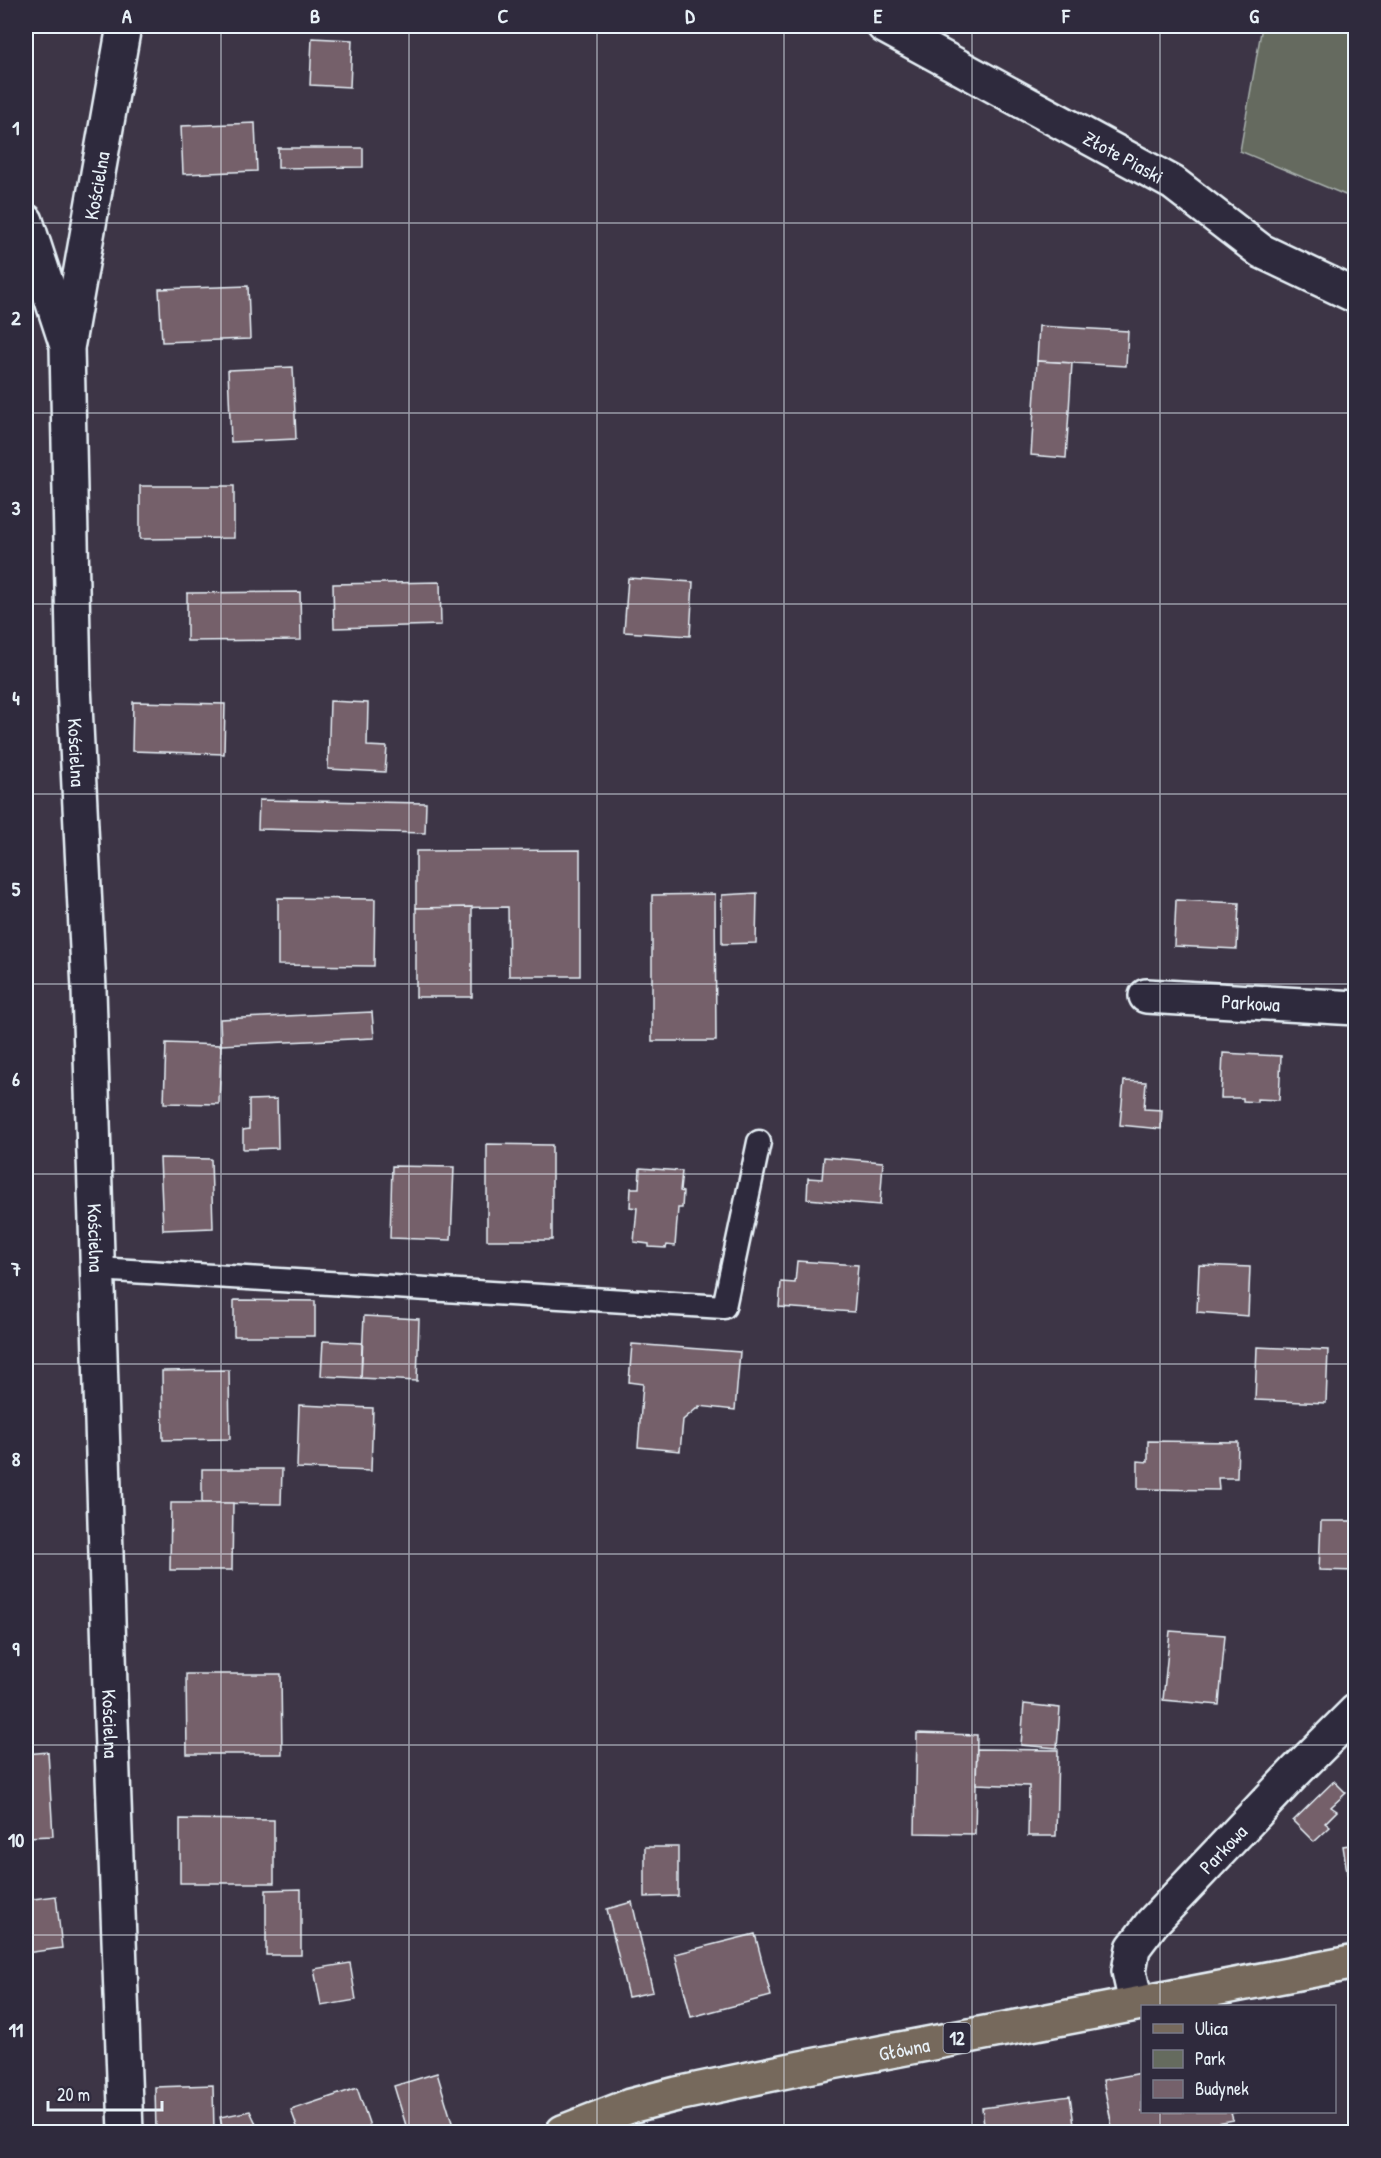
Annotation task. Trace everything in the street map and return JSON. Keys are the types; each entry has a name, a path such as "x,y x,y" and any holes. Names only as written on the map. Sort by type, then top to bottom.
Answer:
{"main road":[{"name":"Główna","path":"563,2133 630,2106 677,2094 801,2068 1356,1962"}],"street":[{"name":"Kościelna","path":"124,26 67,346 74,685 88,977 126,2133"},
{"name":"Złote Piaski","path":"884,26 1173,183 1260,251 1356,296"},
{"name":"Kościelna","path":"26,221 67,346"},
{"name":"Parkowa","path":"1146,996 1356,1008"},
{"name":"Parkowa","path":"1137,2003 1130,1971 1133,1948 1160,1914 1295,1772 1356,1712"}],"lane":[{"path":"97,1269 724,1307 759,1142"}],"green space":[{"path":"1262,26 1355,26 1355,199 1240,151"}],"building":[{"path":"312,38 352,40 350,87 310,85"},
{"path":"255,123 257,171 183,174 181,126"},
{"path":"278,148 363,148 363,167 278,168"},
{"path":"248,286 250,339 162,342 159,289"},
{"path":"1039,326 1128,331 1126,366 1037,361"},
{"path":"1037,361 1072,363 1066,458 1031,455"},
{"path":"293,367 296,439 231,442 228,370"},
{"path":"140,486 234,486 234,538 140,539"},
{"path":"628,578 693,582 690,636 624,632"},
{"path":"440,582 441,625 334,628 333,584"},
{"path":"300,592 301,640 187,641 187,593"},
{"path":"330,701 368,703 367,746 387,747 385,772 328,769"},
{"path":"133,702 225,704 224,754 132,751"},
{"path":"259,800 426,803 425,833 258,829"},
{"path":"580,850 580,976 509,976 508,907 416,908 416,851"},
{"path":"757,893 756,943 722,944 722,895"},
{"path":"715,894 716,1041 652,1041 652,895"},
{"path":"278,898 375,899 374,966 278,965"},
{"path":"1176,900 1239,903 1237,949 1174,946"},
{"path":"472,907 472,997 416,997 416,908"},
{"path":"372,1012 374,1038 221,1045 220,1019"},
{"path":"166,1043 221,1045 219,1104 164,1103"},
{"path":"1223,1053 1281,1056 1279,1100 1257,1099 1257,1102 1243,1101 1243,1098 1221,1098"},
{"path":"1124,1081 1146,1082 1144,1109 1162,1110 1161,1129 1120,1125"},
{"path":"277,1099 278,1148 243,1149 243,1130 249,1129 249,1100"},
{"path":"487,1144 552,1145 552,1240 487,1240"},
{"path":"824,1157 883,1162 880,1205 807,1199 808,1178 822,1179"},
{"path":"160,1158 211,1159 213,1228 163,1230"},
{"path":"392,1166 454,1167 451,1240 390,1238"},
{"path":"640,1168 682,1171 680,1191 683,1192 682,1208 678,1208 675,1246 649,1247 649,1244 634,1242 637,1208 630,1207 631,1188 639,1188"},
{"path":"797,1261 858,1265 854,1312 779,1307 781,1282 795,1283"},
{"path":"1199,1265 1250,1267 1248,1316 1197,1312"},
{"path":"234,1300 315,1301 315,1336 234,1336"},
{"path":"364,1316 419,1319 417,1381 361,1378"},
{"path":"323,1341 362,1343 361,1378 321,1376"},
{"path":"632,1344 740,1352 735,1410 699,1406 699,1409 683,1420 680,1451 638,1447 643,1384 629,1382"},
{"path":"1257,1347 1328,1350 1326,1403 1255,1400"},
{"path":"229,1370 230,1439 163,1440 162,1371"},
{"path":"299,1405 373,1408 371,1471 297,1468"},
{"path":"1148,1441 1238,1442 1237,1478 1218,1478 1219,1490 1138,1489 1138,1461 1148,1462"},
{"path":"202,1469 282,1469 281,1504 202,1503"},
{"path":"171,1503 233,1503 232,1570 170,1570"},
{"path":"1321,1521 1356,1521 1356,1571 1319,1570"},
{"path":"26,1571 29,1571 31,1622 26,1623"},
{"path":"1170,1631 1225,1635 1219,1705 1163,1700"},
{"path":"186,1674 281,1674 282,1754 187,1754"},
{"path":"1024,1704 1060,1708 1057,1748 1021,1745"},
{"path":"917,1733 977,1735 975,1834 915,1833"},
{"path":"977,1749 1058,1750 1056,1836 1028,1836 1029,1786 976,1784"},
{"path":"48,1752 53,1836 26,1837 26,1754"},
{"path":"1334,1781 1346,1793 1331,1807 1337,1811 1325,1823 1330,1827 1314,1842 1293,1821"},
{"path":"180,1819 274,1820 274,1883 180,1883"},
{"path":"1356,1844 1356,1884 1349,1885 1343,1846"},
{"path":"645,1847 678,1847 678,1896 645,1897"},
{"path":"301,1889 301,1955 266,1955 266,1890"},
{"path":"56,1896 62,1948 26,1953 26,1900"},
{"path":"632,1902 653,1992 628,1997 607,1909"},
{"path":"755,1934 771,1996 691,2017 675,1954"},
{"path":"350,1963 356,2000 321,2006 314,1969"},
{"path":"437,2073 454,2129 441,2132 408,2132 394,2086"},
{"path":"1141,2073 1141,2113 1231,2113 1233,2120 1165,2132 1113,2132 1103,2080"},
{"path":"213,2085 214,2132 156,2132 155,2087"},
{"path":"357,2088 372,2132 299,2132 291,2110"},
{"path":"1070,2096 1075,2132 985,2132 982,2108"},
{"path":"250,2111 260,2132 239,2132 235,2124 222,2127 220,2117"}]}
